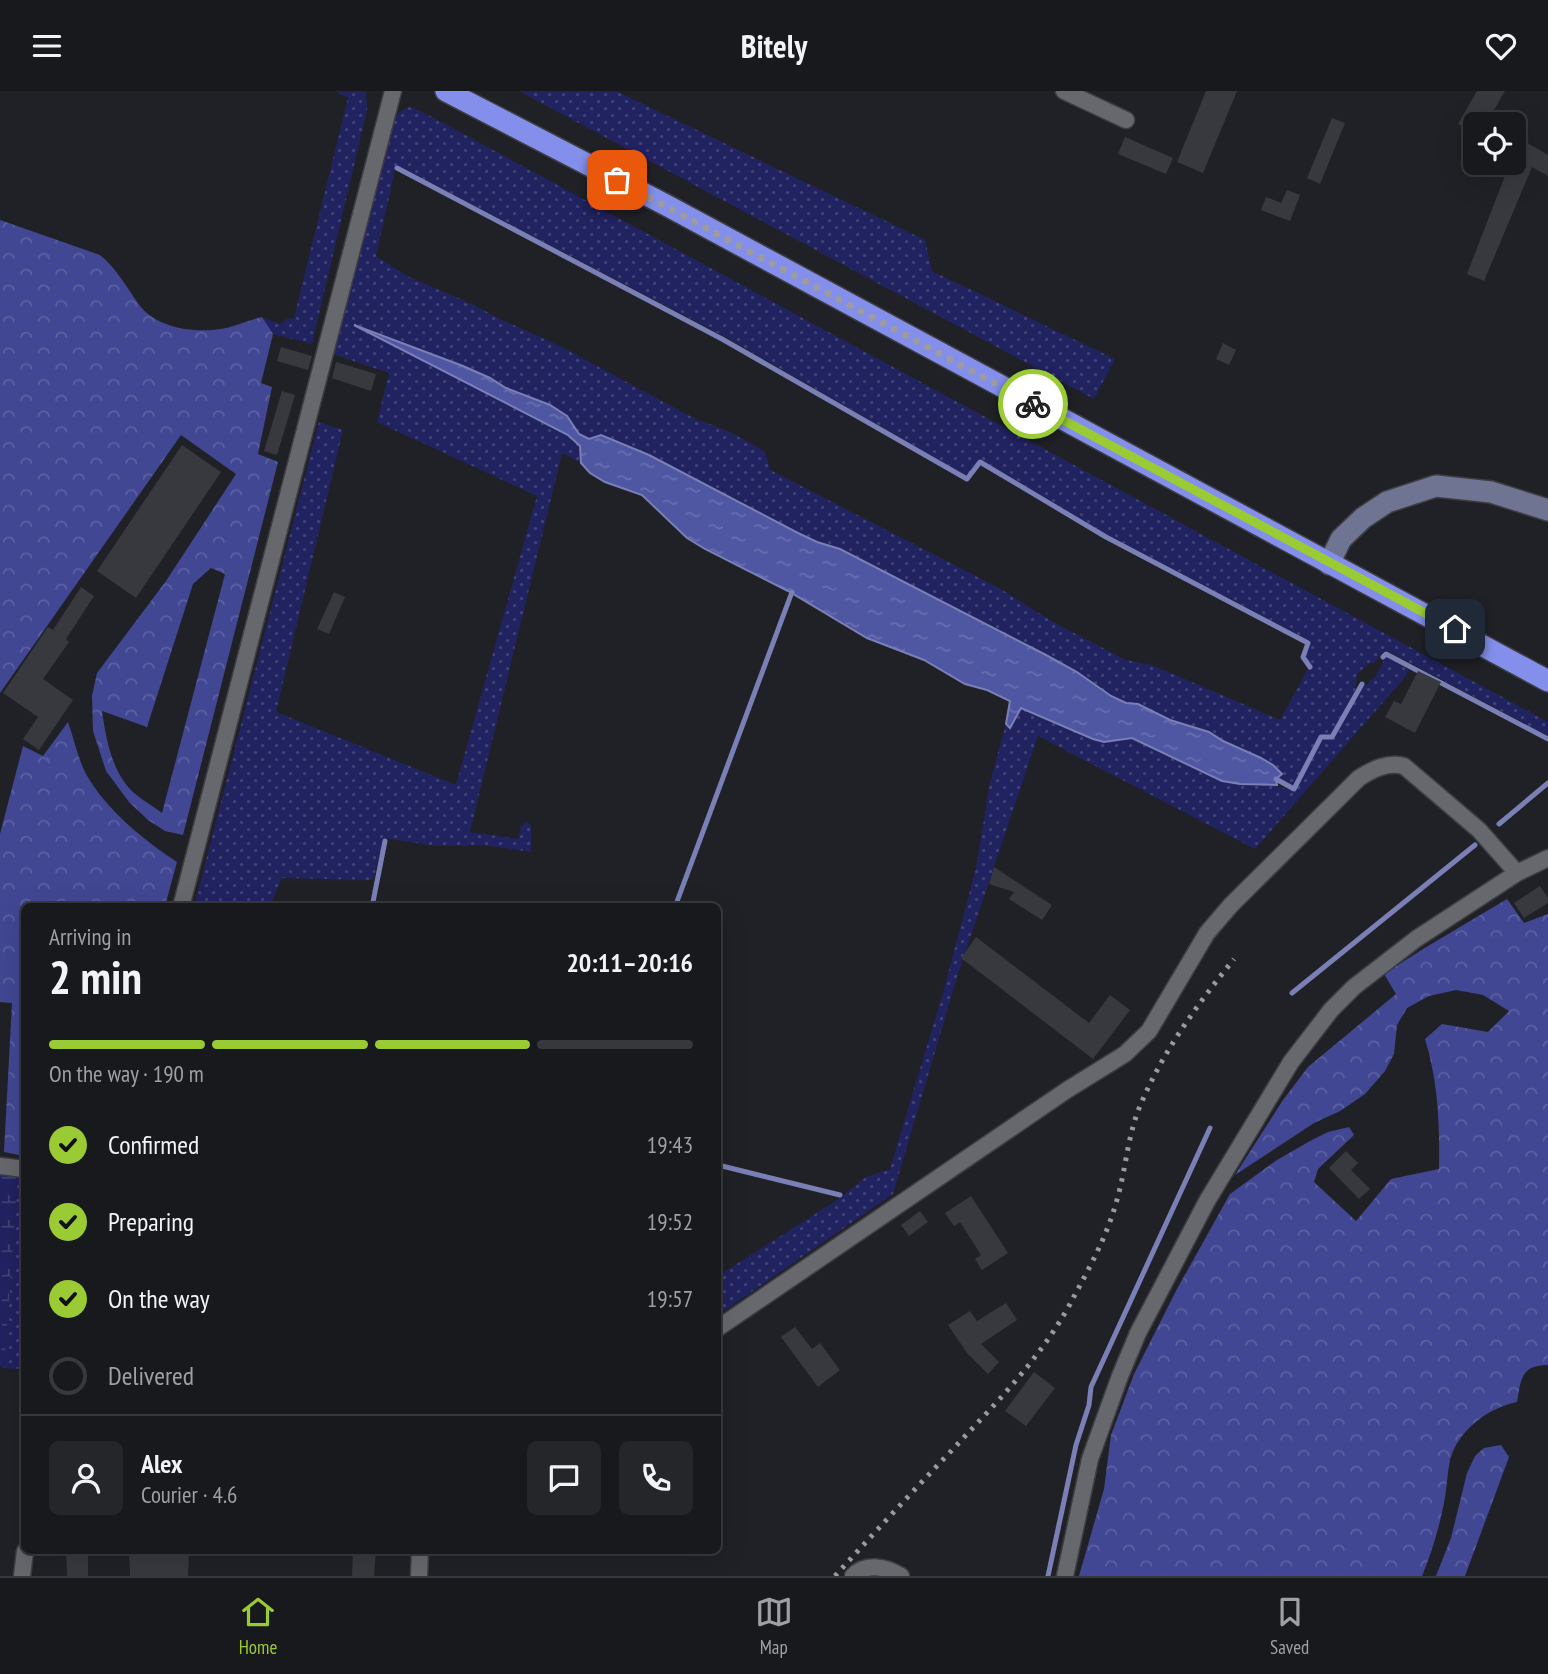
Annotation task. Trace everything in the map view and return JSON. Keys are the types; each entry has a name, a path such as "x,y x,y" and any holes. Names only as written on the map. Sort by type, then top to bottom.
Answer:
{"highway":[{"path":"446,91 654,199 1548,681"}],"street":[{"path":"182,903 393,91"},
{"path":"1064,91 1126,120"},
{"path":"1329,563 1341,539 1363,518 1387,502 1436,487 1491,492 1548,510"},
{"path":"721,1326 1067,1090 1125,1054 1149,1031 1207,933 1231,905 1359,778 1371,770 1394,764 1404,766 1479,830 1517,873"},
{"path":"1065,1576 1090,1459 1119,1376 1138,1333 1208,1201 1275,1087 1310,1036 1354,987 1416,939 1517,873 1548,858"},
{"path":"0,1166 21,1169"},
{"path":"22,1576 25,1554"},
{"path":"419,1576 420,1554"},
{"path":"853,1576 868,1567 883,1568 901,1576"}],"green space":[{"path":"335,91 366,91 367,110 312,344 273,334 262,318 282,324 286,319 294,318 348,98"},
{"path":"519,91 616,91 925,240 932,271 1115,359 1094,399"},
{"path":"409,107 419,110 1548,722 1548,736 1386,650 1374,663 1369,663 1357,674 1349,706 1330,735 1320,735 1293,786 1278,777 1281,775 1261,758 1209,732 1170,720 1139,704 1126,703 1111,696 1077,672 1046,655 840,549 798,533 649,455 601,435 589,439 544,402 509,390 434,355 360,328 568,435 580,446 581,463 562,453 470,832 518,839 525,822 531,825 531,852 484,845 436,846 384,838 373,880 282,878 271,903 195,903 319,422 343,430 276,712 456,785 537,496 377,422 389,373 333,354 390,128 397,115","holes":["396,165 722,335 968,475 980,459 1104,533 1310,641 1306,656 1310,665 1280,720 1152,665 1126,660 1053,622 999,588 770,470 765,452 740,438 697,420 560,346 409,277 376,256"]},
{"path":"0,220 100,255 117,273 140,306 148,314 168,325 191,330 215,330 262,317 273,334 261,383 272,387 258,454 278,462 183,835 165,831 148,820 129,802 106,771 93,731 92,696 97,673 166,581 236,474 181,435 0,693","holes":["211,568 225,574 162,813 134,793 120,776 108,744 102,711 147,727 193,584"]},
{"path":"1386,657 1409,670 1255,849 1038,736 957,977 893,1194 721,1313 721,1274 837,1200 866,1177 890,1169 943,993 976,868 990,782 1006,724 1010,727 1021,708 1104,742 1132,738 1222,781 1254,785 1266,783 1294,791 1322,739 1332,739 1362,688 1375,677"},
{"path":"68,722 83,768 104,800 139,834 177,862 166,903 21,903 21,1155 4,1152 12,1003 0,1002 0,834 23,746 43,756"},
{"path":"1507,899 1524,923 1548,914 1548,1365 1527,1371 1521,1380 1517,1402 1485,1415 1467,1430 1454,1449 1440,1522 1422,1576 1079,1576 1104,1489 1111,1435 1134,1374 1230,1194 1277,1160 1310,1141 1328,1132 1349,1127 1354,1135 1318,1169 1314,1182 1356,1221 1391,1179 1439,1169 1437,1103 1425,1039 1442,1024 1488,1032 1509,1011 1483,995 1456,990 1429,996 1407,1008 1397,1025 1394,1054 1385,1071 1365,1094 1340,1111 1314,1123 1235,1175 1283,1100 1308,1067 1396,994 1384,974"},
{"path":"0,1173 18,1176 4,1368 0,1367"},
{"path":"18,1176 21,1176 21,1369 4,1368"},
{"path":"1501,1445 1509,1457 1465,1576 1436,1576 1451,1538 1467,1473 1475,1456 1484,1448"}],"water":[{"path":"354,325 463,366 506,388 550,405 567,416 579,434 589,439 601,435 649,455 798,533 840,549 1046,655 1077,672 1111,696 1126,703 1138,704 1170,720 1209,732 1273,765 1282,774 1276,779 1277,785 1222,781 1132,738 1104,742 1021,708 1010,728 1006,724 1010,701 987,690 965,684 924,660 867,638 788,591 705,549 687,538 642,495 605,482 590,473 581,463 580,446 568,435"}],"building":[{"path":"1206,91 1237,91 1203,173 1177,162"},
{"path":"1477,91 1505,91 1493,112 1465,112"},
{"path":"1332,118 1345,123 1320,184 1307,178"},
{"path":"1125,137 1173,158 1166,174 1118,154"},
{"path":"1526,142 1548,155 1548,176 1532,167 1484,281 1467,274 1505,175 1526,175"},
{"path":"1287,190 1300,195 1290,221 1261,210 1266,197 1281,203"},
{"path":"1223,343 1236,350 1229,365 1216,359"},
{"path":"281,347 312,356 308,370 277,361"},
{"path":"336,362 376,374 371,391 332,378"},
{"path":"282,391 295,395 277,455 264,451"},
{"path":"182,445 221,472 136,598 97,571"},
{"path":"81,587 94,596 66,639 69,642 43,679 73,700 39,750 23,739 38,717 3,693 48,627 53,630"},
{"path":"334,592 345,597 329,634 317,629"},
{"path":"1418,671 1441,682 1415,733 1385,717 1394,701 1401,704"},
{"path":"994,867 1052,905 1042,920 1009,899 1014,892 989,884"},
{"path":"1540,886 1548,898 1548,903 1524,918 1514,903"},
{"path":"976,937 1089,1023 1110,995 1130,1010 1093,1059 961,958"},
{"path":"1346,1151 1358,1163 1351,1170 1370,1189 1359,1199 1329,1168"},
{"path":"971,1196 1008,1253 982,1270 975,1259 981,1255 960,1222 954,1226 945,1213"},
{"path":"920,1211 928,1222 909,1236 901,1225"},
{"path":"1006,1303 1017,1320 981,1344 999,1362 988,1374 967,1353 948,1325 970,1311 977,1321"},
{"path":"795,1327 812,1349 820,1343 840,1370 818,1387 781,1337"},
{"path":"1034,1372 1055,1388 1026,1426 1005,1411"},
{"path":"66,1554 88,1554 88,1576 67,1576"},
{"path":"129,1554 189,1554 188,1576 130,1576"},
{"path":"353,1554 376,1554 374,1576 352,1576"}],"waterway":[{"path":"397,168 722,339 967,479 980,462 1106,537 1308,643 1303,657 1310,667"},
{"path":"676,903 792,592"},
{"path":"1383,657 1386,654 1548,739"},
{"path":"1276,779 1294,789 1321,737 1332,737 1362,684"},
{"path":"1499,824 1548,783"},
{"path":"373,903 385,841"},
{"path":"1292,993 1475,845"},
{"path":"1048,1576 1091,1387 1210,1128"},
{"path":"721,1166 840,1195"}],"railway":[{"path":"835,1576 1001,1397 1031,1362 1058,1324 1089,1267 1112,1216 1129,1142 1149,1086 1182,1029 1234,959"}],"way so far":[{"path":"617,180 1033,404"}],"route":[{"path":"1033,404 1455,629"}]}
